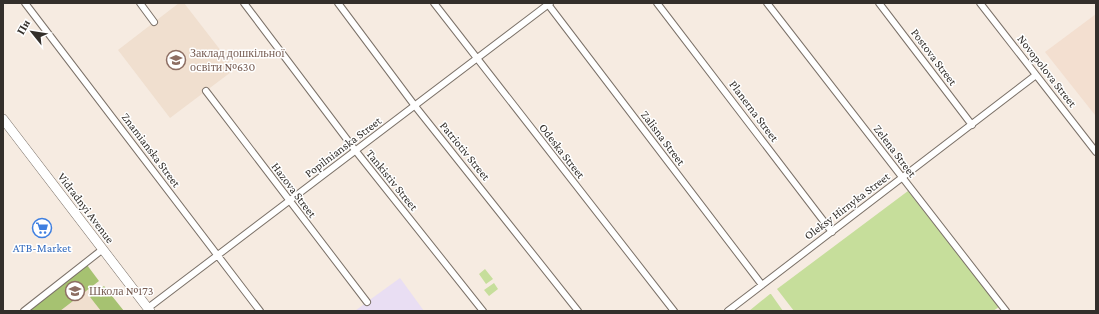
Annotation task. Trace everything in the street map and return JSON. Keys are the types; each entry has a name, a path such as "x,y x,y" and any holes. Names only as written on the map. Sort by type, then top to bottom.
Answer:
{"main road":[{"name":"Vidradnyi Avenue","path":"3,119 149,310"}],"street":[{"name":"Znamianska Street","path":"25,3 260,311"},
{"path":"140,3 154,22"},
{"name":"Tankistiv Street","path":"244,3 355,150 483,311"},
{"name":"Patriotiv Street","path":"338,3 415,106 578,311"},
{"name":"Odeska Street","path":"434,3 476,59 674,311"},
{"name":"Planerna Street","path":"657,3 832,232"},
{"name":"Zelena Street","path":"767,3 1006,311"},
{"name":"Postova Street","path":"879,3 972,125"},
{"name":"Novopolova Street","path":"980,3 1096,152"},
{"name":"Popilnianska Street","path":"149,310 355,150 548,4"},
{"name":"Zalisna Street","path":"548,4 762,286"},
{"name":"Oleksy Hirnyka Street","path":"728,311 1036,76"},
{"name":"Hazova Street","path":"206,91 289,202 367,302"},
{"path":"24,311 103,249"}],"shaded area":[{"name":"Заклад дошкільної освіти №630","path":"179,3 184,3 235,69 170,118 118,50"},
{"path":"1096,14 1096,114 1095,115 1045,52"},
{"name":"Школа №173","path":"80,272 109,311 30,311"},
{"path":"400,278 424,311 355,311 371,299"}],"green space":[{"path":"908,191 999,307 993,311 794,311 777,289"},
{"name":"Школа №173","path":"87,265 99,281 60,311 27,311"},
{"path":"485,269 493,279 486,284 479,274"},
{"path":"494,283 498,289 489,296 484,290"},
{"path":"104,286 124,311 101,311 90,297"},
{"path":"770,294 783,311 749,311"}],"place":[{"name":"Заклад дошкільної освіти №630","path":"176,60"},
{"name":"ATB-Market","path":"42,228"},
{"name":"Школа №173","path":"75,291"}]}
